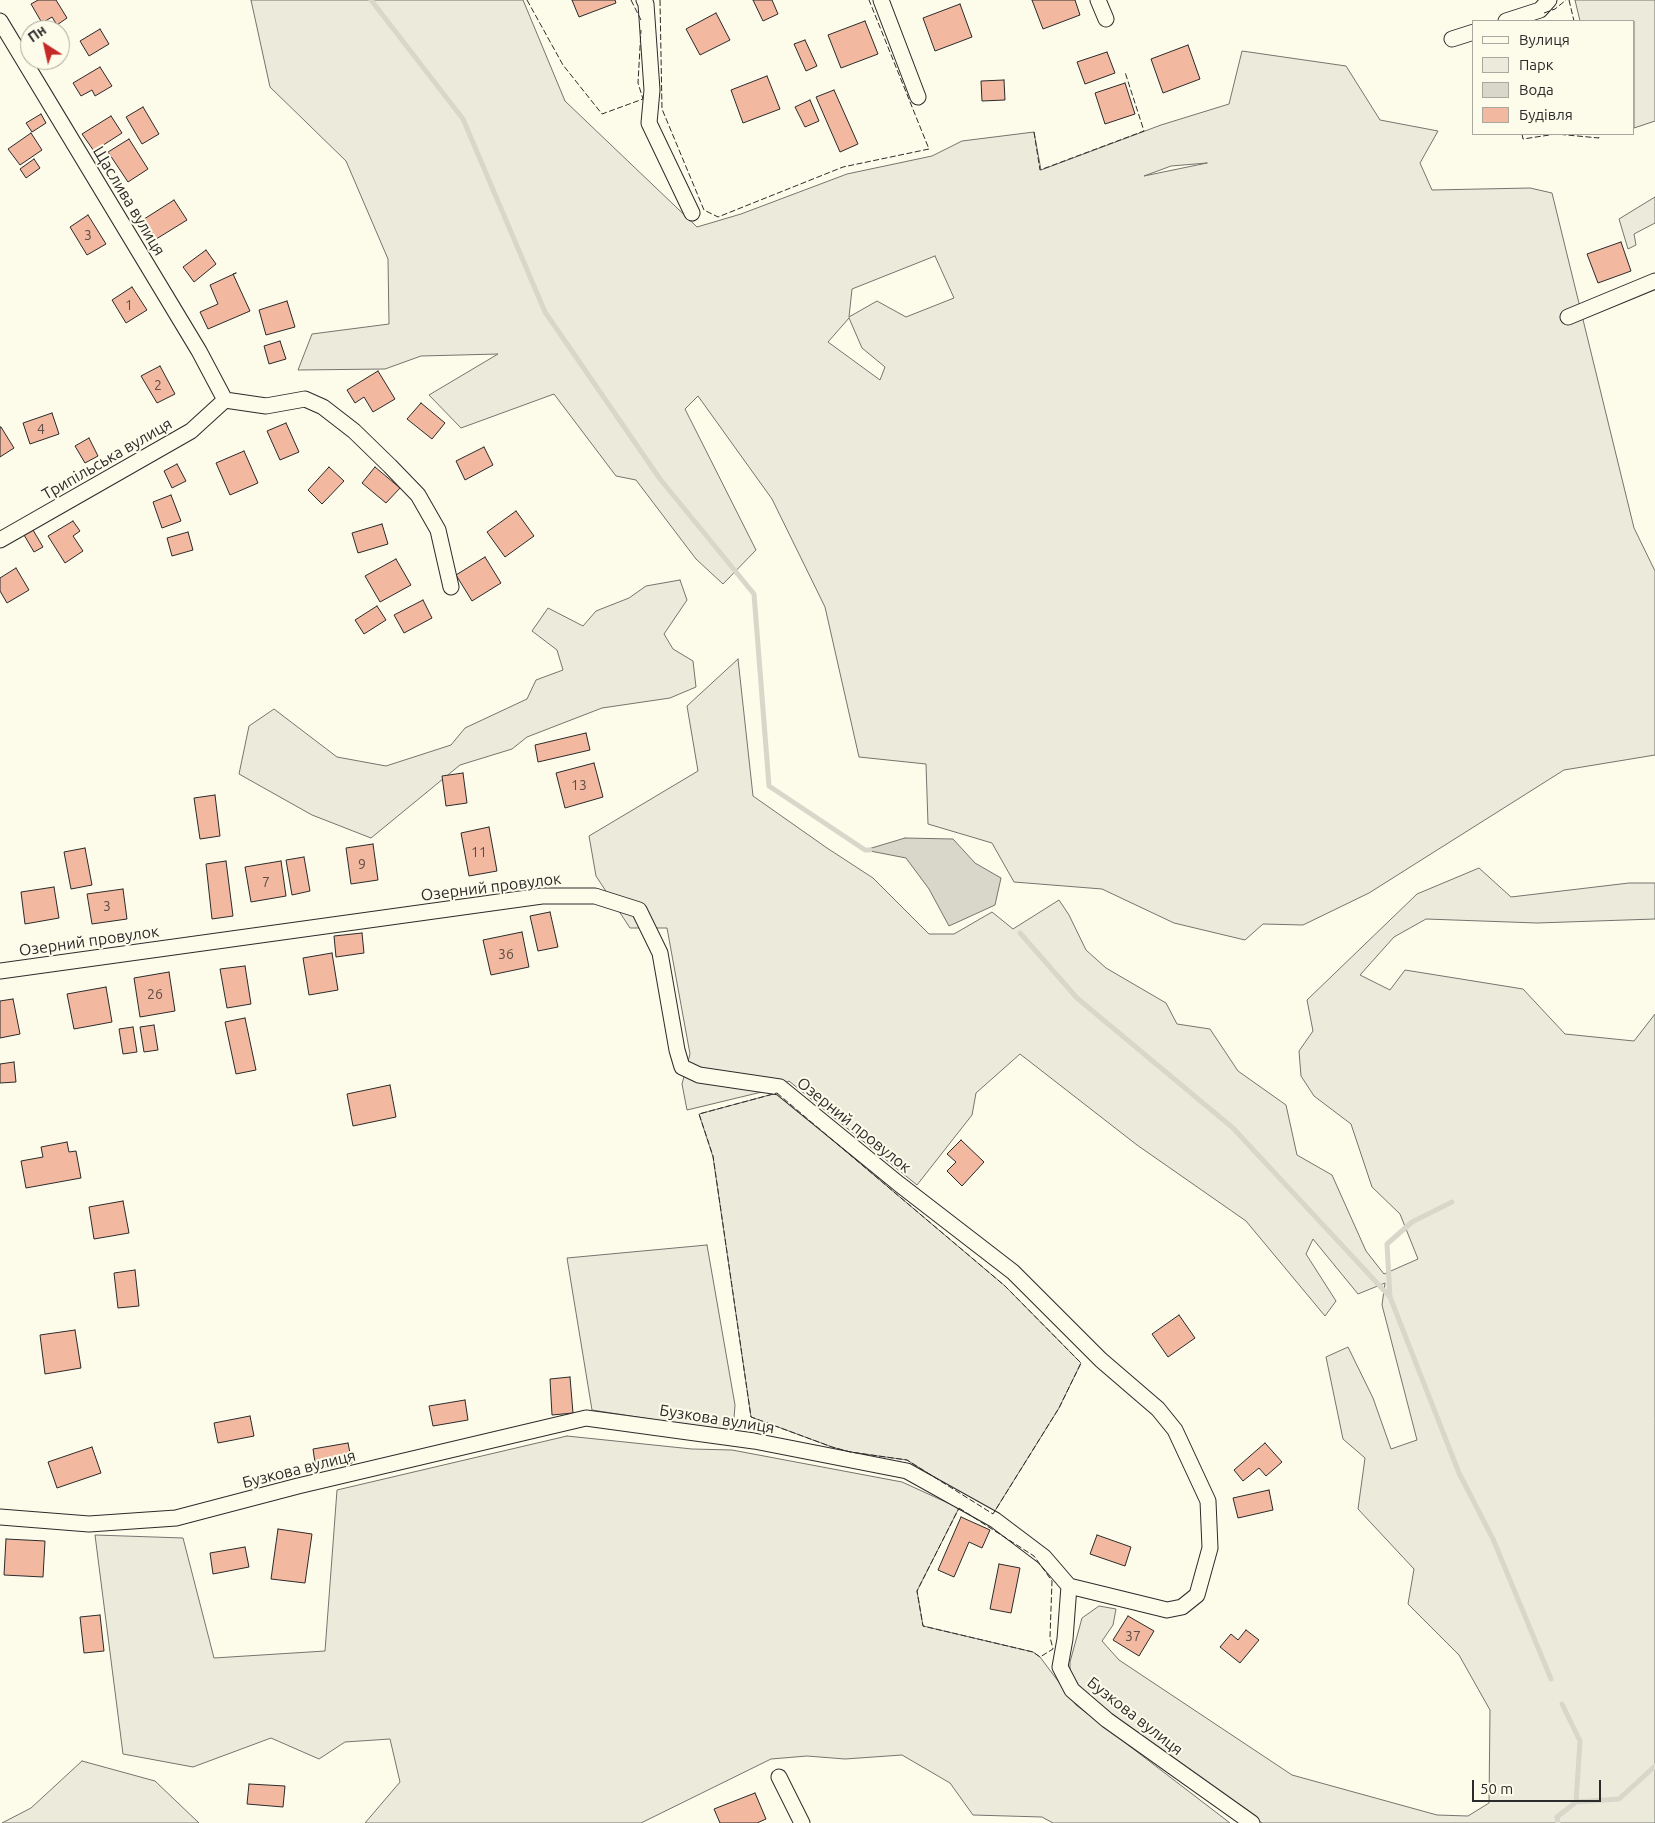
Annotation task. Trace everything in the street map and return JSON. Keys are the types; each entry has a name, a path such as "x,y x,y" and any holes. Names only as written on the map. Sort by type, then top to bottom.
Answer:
{"street":[{"path":"644,0 646,4 652,90 650,123 692,213"},
{"path":"882,0 918,97"},
{"path":"1098,0 1106,19"},
{"path":"1509,20 1540,10 1549,0"},
{"name":"Щаслива вулиця","path":"0,21 199,351 225,400"},
{"path":"1452,39 1472,33"},
{"path":"1568,317 1655,281"},
{"path":"225,400 266,406 305,399 323,407 354,431 418,496 438,530 451,587"},
{"name":"Трипільська вулиця","path":"0,540 192,431 225,400"},
{"name":"Озерний провулок","path":"0,971 542,896 595,896 639,910 660,953 677,1050 682,1068 699,1075 780,1087 899,1184 1013,1272 1101,1360 1158,1409 1175,1430 1208,1501 1210,1548 1197,1595 1182,1607 1168,1610 1069,1586"},
{"name":"Бузкова вулиця","path":"0,1517 89,1524 176,1518 307,1484 586,1418 754,1441 907,1471 995,1520 1044,1557 1069,1586 1065,1639 1060,1667 1072,1690 1106,1720 1252,1823"},
{"path":"779,1777 802,1823"}],"green space":[{"path":"251,0 523,0 565,101 697,227 741,214 847,174 932,156 962,141 1034,132 1041,170 1161,125 1229,104 1242,51 1346,66 1380,120 1438,131 1420,163 1432,190 1530,188 1552,193 1634,528 1655,571 1655,755 1564,770 1369,893 1303,925 1263,924 1245,940 1174,923 1102,889 1014,882 992,843 928,824 926,764 859,757 825,607 772,499 698,396 685,409 756,550 723,584 696,559 636,480 616,476 554,394 461,428 429,395 498,354 421,356 385,369 298,370 312,334 389,324 388,259 346,161 270,87","holes":["1207,163 1144,176 1171,166","935,256 954,298 906,317 877,301 849,317 852,289","849,318 862,348 885,367 880,380 828,342"]},
{"path":"1575,0 1655,0 1655,121 1635,128 1635,20 1580,20"},
{"path":"1655,197 1655,223 1634,234 1636,245 1628,249 1619,219"},
{"path":"680,580 687,600 664,634 673,649 693,661 696,687 670,698 602,708 527,737 512,749 460,765 371,838 312,815 239,774 249,726 274,709 337,757 386,766 451,745 465,728 527,699 536,680 563,670 557,650 532,631 548,608 583,626 596,611 629,598 646,586"},
{"path":"738,659 753,796 873,878 929,934 954,934 992,912 1013,929 1059,900 1069,915 1086,950 1106,968 1166,1003 1177,1024 1210,1029 1238,1071 1286,1105 1297,1155 1332,1175 1366,1251 1384,1274 1418,1259 1400,1214 1372,1187 1351,1124 1314,1096 1301,1076 1299,1051 1313,1031 1307,1000 1417,894 1479,868 1511,897 1629,883 1655,883 1655,919 1537,923 1426,919 1394,937 1360,975 1390,990 1405,970 1523,989 1565,1034 1634,1041 1655,1014 1655,1823 1262,1823 1112,1714 1080,1688 1070,1671 1070,1662 1082,1618 1099,1606 1116,1609 1113,1625 1102,1641 1119,1660 1292,1775 1437,1815 1468,1816 1489,1803 1490,1710 1459,1655 1408,1604 1414,1569 1358,1509 1365,1458 1343,1439 1326,1357 1348,1347 1373,1398 1391,1449 1417,1440 1382,1305 1385,1283 1358,1294 1313,1239 1306,1254 1336,1301 1325,1316 1246,1221 1137,1145 1020,1054 976,1093 972,1115 917,1185 789,1081 770,1090 687,1110 682,1084 690,1054 667,928 630,928 596,876 589,836 698,771 687,706"},
{"path":"777,1093 1005,1286 1081,1363 1059,1408 993,1514 907,1460 850,1452 751,1417 713,1157 699,1114"},
{"path":"707,1245 735,1405 733,1432 592,1410 567,1258"},
{"path":"567,1436 692,1449 732,1450 902,1482 959,1508 917,1591 923,1626 1033,1652 1040,1657 1076,1705 1230,1823 1053,1823 1042,1817 973,1815 950,1783 902,1755 845,1759 807,1756 771,1759 641,1823 365,1823 400,1782 390,1739 345,1742 319,1759 271,1738 193,1767 123,1754 95,1535 183,1538 214,1658 325,1651 337,1490"},
{"path":"82,1761 155,1781 199,1823 2,1823 31,1808"}],"water":[{"path":"905,838 953,839 975,863 1001,878 995,905 949,926 929,889 906,858 865,850"}],"building":[{"path":"38,0 56,0 67,18 64,20 54,20 52,17 47,20 40,20 31,4"},
{"path":"572,0 615,0 616,3 579,17"},
{"path":"753,0 772,0 778,14 763,21"},
{"path":"1032,0 1075,0 1080,15 1043,29"},
{"path":"960,4 972,37 935,51 923,18"},
{"path":"716,13 730,40 700,55 686,29"},
{"path":"865,21 878,54 841,68 828,35"},
{"path":"100,29 109,44 89,56 80,41"},
{"path":"805,40 817,66 806,71 794,44"},
{"path":"1188,45 1200,79 1163,93 1151,59"},
{"path":"1107,52 1115,73 1085,84 1077,62"},
{"path":"100,67 112,86 95,96 92,90 81,96 73,83"},
{"path":"767,76 780,109 743,123 731,90"},
{"path":"1004,80 1005,100 982,101 981,81"},
{"path":"1125,83 1135,114 1105,124 1095,93"},
{"path":"834,90 858,144 840,152 816,97"},
{"path":"810,100 819,121 805,127 795,107"},
{"path":"143,107 159,134 142,144 126,117"},
{"path":"41,114 46,123 32,132 26,123"},
{"path":"111,116 122,133 94,151 82,134"},
{"path":"31,133 42,150 20,165 8,149"},
{"path":"129,139 148,169 128,182 108,152"},
{"path":"34,159 40,168 26,178 20,169"},
{"path":"174,200 187,220 153,241 141,221"},
{"path":"88,215 106,244 87,255 70,227"},
{"path":"1621,242 1631,271 1598,283 1587,254"},
{"path":"206,250 216,264 194,282 183,267"},
{"path":"233,274 250,311 208,329 200,312 218,304 210,285"},
{"path":"132,287 147,310 126,323 112,300"},
{"path":"287,301 295,327 266,335 259,310"},
{"path":"280,341 286,359 269,364 264,346"},
{"path":"160,366 175,394 157,403 141,376"},
{"path":"378,371 395,399 373,412 364,397 355,403 347,390"},
{"path":"421,403 445,423 432,439 407,419"},
{"path":"52,413 59,434 30,444 23,423"},
{"path":"286,423 299,452 280,460 267,431"},
{"path":"0,427 14,448 0,457"},
{"path":"89,438 98,456 85,463 75,446"},
{"path":"484,447 493,465 465,480 456,461"},
{"path":"244,451 258,483 230,495 216,463"},
{"path":"177,464 186,481 172,488 164,471"},
{"path":"329,467 344,481 322,504 308,490"},
{"path":"375,467 400,488 386,503 362,483"},
{"path":"171,495 181,521 162,528 153,502"},
{"path":"516,511 534,536 505,557 487,532"},
{"path":"73,521 80,531 73,536 83,551 65,563 48,536"},
{"path":"382,524 388,544 358,553 352,533"},
{"path":"33,530 43,547 34,552 24,535"},
{"path":"188,532 193,550 172,556 167,538"},
{"path":"485,557 501,583 472,601 456,575"},
{"path":"396,559 411,585 380,602 365,576"},
{"path":"16,568 29,590 7,603 0,591 0,578"},
{"path":"423,600 432,618 404,633 394,615"},
{"path":"377,606 386,620 364,634 355,620"},
{"path":"586,733 590,750 538,762 535,745"},
{"path":"594,763 603,797 565,808 556,773"},
{"path":"463,773 467,803 446,806 442,776"},
{"path":"215,795 220,836 200,839 194,798"},
{"path":"489,827 497,871 469,876 461,833"},
{"path":"373,844 378,880 351,884 346,848"},
{"path":"85,848 92,885 71,889 64,852"},
{"path":"304,857 310,891 292,895 286,860"},
{"path":"226,861 233,916 212,919 206,864"},
{"path":"281,861 286,896 251,902 245,867"},
{"path":"54,887 59,918 25,924 21,892"},
{"path":"123,889 127,919 92,924 87,894"},
{"path":"550,912 558,947 538,951 530,916"},
{"path":"522,932 529,967 491,975 483,940"},
{"path":"362,933 364,953 336,957 334,936"},
{"path":"332,953 338,990 309,995 303,958"},
{"path":"245,966 251,1004 227,1008 220,969"},
{"path":"169,972 175,1011 140,1017 134,978"},
{"path":"106,987 112,1022 74,1029 67,994"},
{"path":"13,999 20,1034 0,1038 0,1001"},
{"path":"245,1018 256,1070 236,1074 225,1022"},
{"path":"154,1025 158,1050 144,1052 140,1027"},
{"path":"133,1027 137,1052 123,1054 119,1029"},
{"path":"14,1062 16,1082 0,1083 0,1064"},
{"path":"390,1085 396,1117 353,1126 347,1094"},
{"path":"961,1140 984,1162 962,1186 947,1171 956,1162 947,1154"},
{"path":"67,1142 69,1152 76,1151 81,1178 26,1188 21,1161 43,1157 41,1147"},
{"path":"123,1201 129,1233 94,1239 89,1207"},
{"path":"135,1270 139,1306 118,1308 114,1273"},
{"path":"1179,1315 1195,1338 1168,1357 1152,1334"},
{"path":"75,1330 81,1368 45,1374 40,1335"},
{"path":"570,1377 573,1413 552,1415 550,1379"},
{"path":"465,1400 468,1420 433,1426 429,1406"},
{"path":"250,1416 254,1436 218,1443 214,1423"},
{"path":"348,1443 352,1463 316,1469 313,1449"},
{"path":"1265,1443 1282,1462 1266,1476 1259,1468 1243,1481 1234,1470"},
{"path":"92,1447 101,1473 57,1488 48,1462"},
{"path":"1269,1490 1273,1510 1238,1518 1233,1498"},
{"path":"961,1517 990,1530 982,1548 969,1542 954,1577 938,1570"},
{"path":"278,1529 312,1534 305,1583 271,1579"},
{"path":"1097,1535 1131,1547 1125,1566 1090,1554"},
{"path":"6,1539 45,1541 43,1577 4,1575"},
{"path":"245,1547 249,1567 213,1574 210,1553"},
{"path":"999,1564 1020,1568 1011,1613 990,1609"},
{"path":"100,1615 104,1651 84,1653 80,1617"},
{"path":"1128,1616 1154,1631 1139,1656 1113,1640"},
{"path":"1246,1630 1259,1640 1240,1663 1220,1647 1231,1634 1238,1640"},
{"path":"249,1784 285,1786 283,1807 247,1804"},
{"path":"755,1793 766,1819 757,1823 720,1823 714,1809"}],"waterway":[{"path":"371,0 463,119 545,312 660,479 754,594 769,786 865,850 870,850"},
{"path":"1020,933 1077,998 1233,1128 1390,1297 1459,1473 1493,1539 1551,1679"},
{"path":"1390,1297 1387,1244 1412,1222 1452,1202"},
{"path":"1558,1823 1557,1817 1576,1802 1580,1741 1562,1704"},
{"path":"1576,1802 1619,1799 1655,1766"}],"fence":[{"path":"527,0 563,65 602,114 643,99 638,83 641,30"},
{"path":"631,0 641,20"},
{"path":"660,0 662,109 704,210 718,217 843,167 929,149 869,0"},
{"path":"1544,13 1555,9 1566,0"},
{"path":"1569,0 1574,20"},
{"path":"1034,132 1040,170 1144,131 1125,72"},
{"path":"1522,135 1523,139 1549,135"},
{"path":"1567,135 1599,138 1598,135"},
{"path":"777,1093 1005,1286 1081,1363 1059,1408 993,1514 907,1460 850,1452 751,1417 713,1156 699,1114 777,1093"},
{"path":"959,1508 1034,1556 1052,1581 1050,1637 1053,1649 1040,1657 1033,1652 923,1626 917,1591 959,1508"}]}
